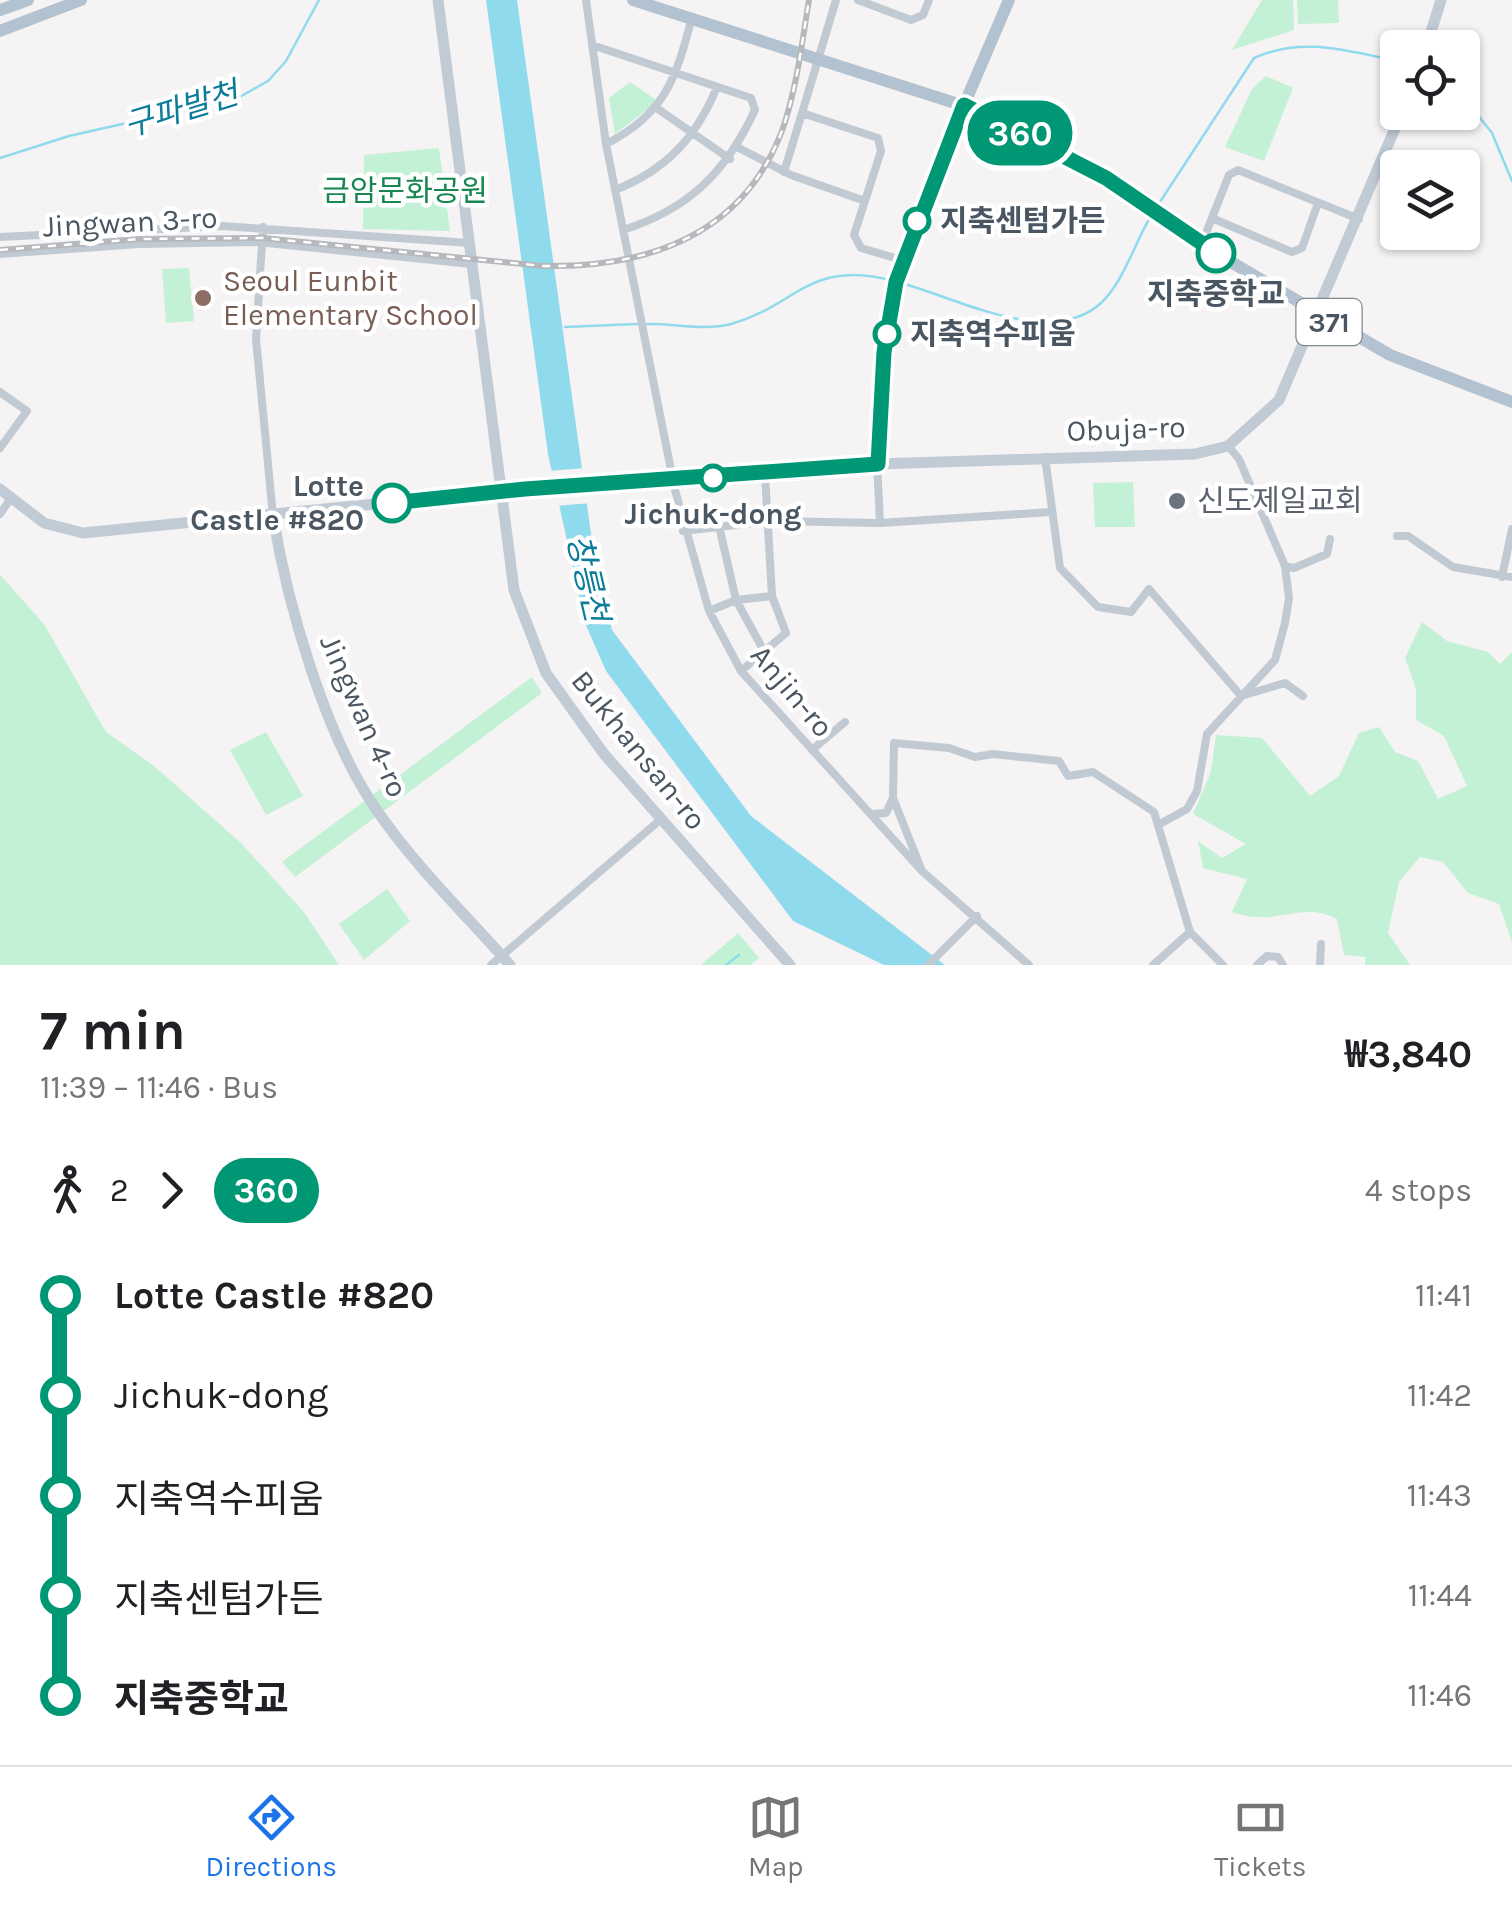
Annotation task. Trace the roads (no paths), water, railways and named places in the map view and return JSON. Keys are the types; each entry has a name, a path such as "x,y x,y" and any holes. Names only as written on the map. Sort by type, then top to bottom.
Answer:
{"main road":[{"path":"0,10 28,0"},
{"path":"0,31 81,0"},
{"name":"Bukhansan-ro","path":"438,0 514,590 546,673 604,754 790,965"},
{"path":"633,0 669,5 692,17 964,105"},
{"path":"878,464 884,352 900,266 1008,0"},
{"path":"1432,30 1441,0"},
{"name":"371","path":"964,105 1162,212 1202,244 1390,355 1512,402"},
{"name":"Obuja-ro","path":"503,491 878,464 1194,454 1228,446 1278,400 1360,219 1395,130"},
{"path":"5,494 44,523 83,533 503,491"},
{"name":"Jingwan 4-ro","path":"273,516 282,572 306,654 370,800 506,960"}],"street":[{"path":"586,0 592,45 606,144 624,230 673,211 730,159 755,110 751,98 592,45"},
{"path":"784,172 836,0"},
{"path":"858,0 911,20 923,15 929,0"},
{"path":"606,144 630,132 658,109 692,17"},
{"path":"615,190 644,178 674,157 692,134 717,87"},
{"path":"658,109 730,159"},
{"path":"802,114 878,138 881,151 854,235 861,248 900,266"},
{"path":"737,148 784,172 865,201"},
{"path":"1202,244 1228,175 1238,170 1360,219"},
{"path":"1214,219 1292,252 1302,248 1318,203"},
{"name":"Jingwan 3-ro","path":"0,237 136,228 262,227 470,244"},
{"name":"Jingwan 3-ro","path":"262,227 256,339 273,516"},
{"name":"Anjin-ro","path":"624,230 683,531 709,611 741,670 922,871 1029,965"},
{"path":"340,250 342,233"},
{"name":"Jingwan 3-ro","path":"0,254 139,244 263,243 471,264"},
{"path":"0,392 26,412 0,448"},
{"path":"1158,826 1187,809 1197,791 1208,734 1276,660 1288,598 1285,566 1239,459 1228,446"},
{"path":"1045,457 1060,568 1098,607 1131,612 1149,590 1241,696"},
{"path":"878,464 880,522"},
{"path":"741,670 786,633 772,596 764,474"},
{"path":"0,514 5,494"},
{"path":"683,531 770,521 880,522 1051,512"},
{"path":"718,526 736,600 765,653"},
{"path":"1397,536 1408,536 1452,567 1507,577 1512,530"},
{"path":"1285,566 1294,568 1327,554 1330,539"},
{"path":"709,611 736,600 772,596"},
{"path":"1241,696 1282,683 1303,696"},
{"path":"812,750 846,722"},
{"path":"922,871 893,798 894,743 950,748 975,757 993,754 1059,761 1068,776 1094,772 1154,812 1190,932 1222,965"},
{"path":"871,814 882,816 893,798"},
{"path":"491,965 506,960 660,820"},
{"path":"928,965 977,916"},
{"path":"1160,963 1190,932"},
{"path":"1320,965 1321,944"},
{"path":"1257,965 1268,956 1278,956 1284,965"}],"water":[{"name":"창릉천","path":"486,0 517,0 593,548 612,630 751,816 945,965 884,965 793,921 606,671 585,623 548,454"}],"waterway":[{"name":"구파발천","path":"0,158 69,136 238,98 268,81 286,61 319,0"},
{"path":"1158,205 1254,58 1272,51 1308,47 1380,57"},
{"path":"1480,118 1492,133 1512,181"},
{"path":"901,283 1003,316 1031,321 1080,316 1109,295 1151,216"},
{"path":"645,324 721,326 753,316 822,280 842,275 894,281"},
{"path":"565,327 637,324"},
{"path":"726,965 739,955"}],"railway":[{"path":"0,250 139,239 263,238 543,266 582,265 655,251 688,238 718,219 744,195 766,165 788,112 809,0"}],"place":[{"name":"지축센텀가든","path":"917,221"},
{"name":"지축중학교","path":"1216,253"},
{"name":"Seoul Eunbit Elementary School","path":"203,298"},
{"name":"지축역수피움","path":"887,334"},
{"name":"Jichuk-dong","path":"713,478"},
{"name":"신도제일교회","path":"1177,501"},
{"name":"Lotte Castle #820","path":"392,503"}],"park label":[{"name":"금암문화공원","path":"405,191"}]}
